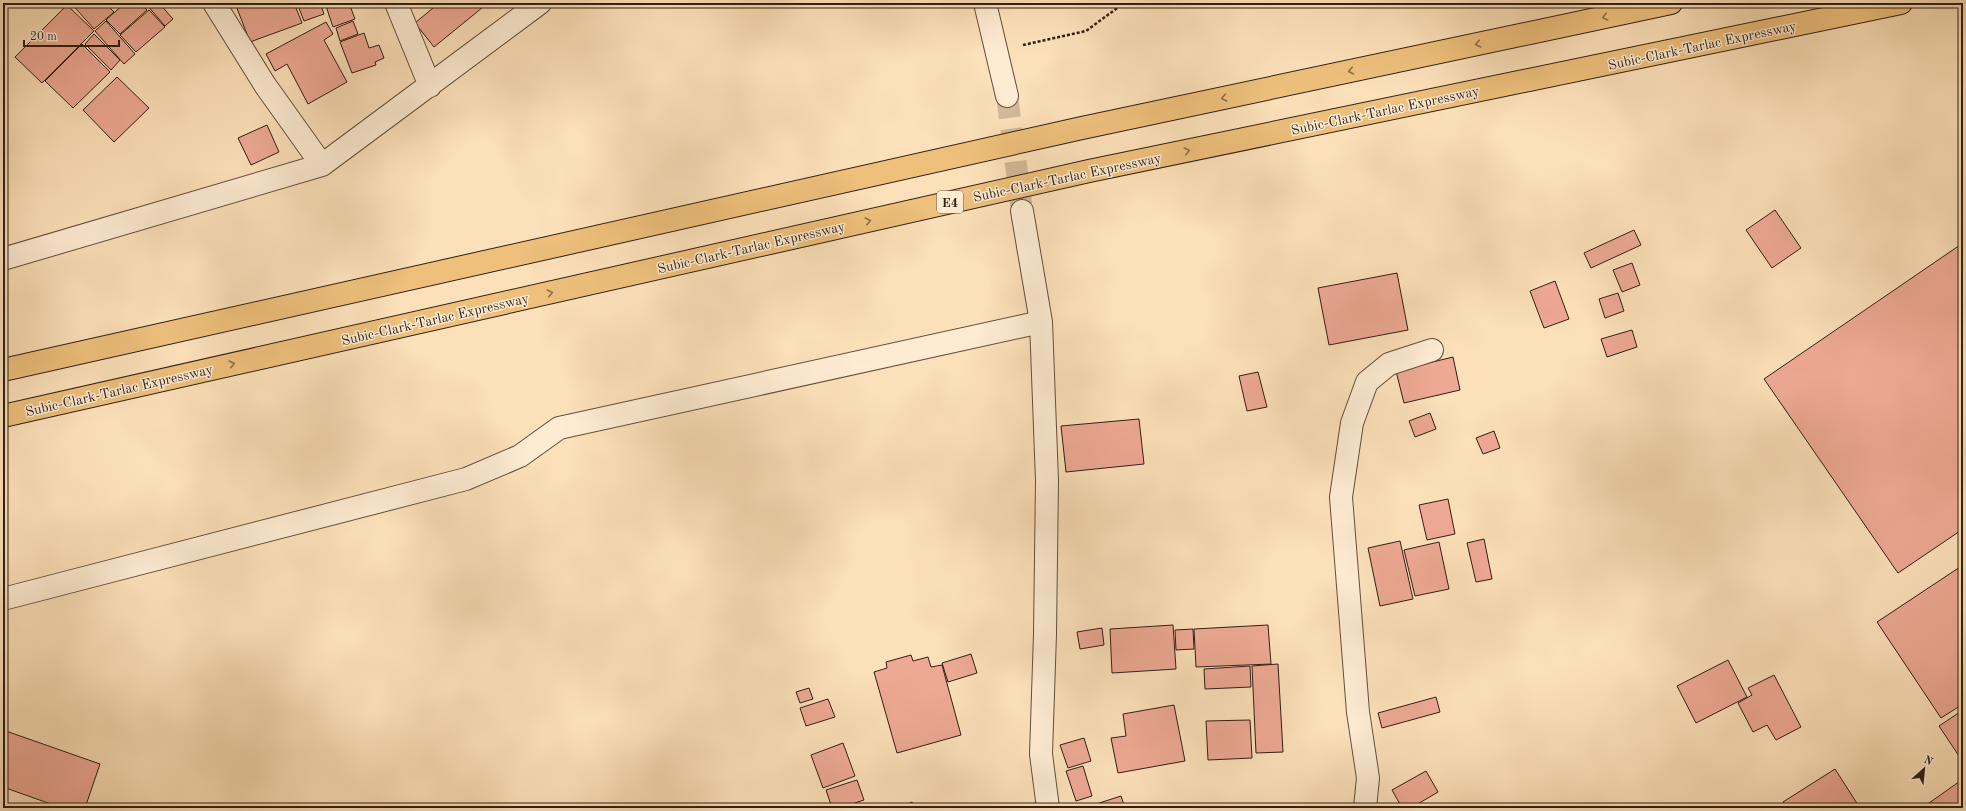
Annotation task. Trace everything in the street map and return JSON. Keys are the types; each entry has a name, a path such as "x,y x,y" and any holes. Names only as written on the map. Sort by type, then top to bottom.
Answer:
{"highway":[{"path":"3,370 1090,126 1671,3"},
{"name":"Subic-Clark-Tarlac Expressway","path":"3,416 1089,171 1901,3"}],"street":[{"path":"214,3 265,85 322,165"},
{"path":"396,3 430,86"},
{"path":"3,259 322,165 540,3"},
{"path":"985,3 1007,96"},
{"path":"1022,211 1041,322 1047,481 1045,634 1041,754 1048,808"},
{"path":"3,599 466,479 520,456 559,428 1041,322"},
{"path":"1365,808 1368,778 1358,712 1341,496 1352,423 1367,382 1389,364 1432,350"}],"path":[{"path":"997,51 1086,31 1124,3"}],"building":[{"path":"71,3 105,3 114,12 94,29"},
{"path":"125,3 140,3 147,10 120,34 106,20"},
{"path":"159,3 173,19 165,26 146,4"},
{"path":"235,3 294,3 302,23 250,42"},
{"path":"297,3 320,3 324,14 304,21"},
{"path":"325,3 349,3 355,19 333,27"},
{"path":"439,3 488,3 434,47 415,23"},
{"path":"67,5 94,31 42,83 15,57"},
{"path":"149,10 165,27 136,52 120,35"},
{"path":"106,21 135,54 124,64 95,31"},
{"path":"353,21 358,34 340,41 336,28"},
{"path":"326,22 333,34 324,40 347,82 308,104 287,64 275,71 266,54"},
{"path":"364,33 369,48 379,45 384,58 375,62 376,65 352,73 340,42"},
{"path":"94,34 120,60 111,70 85,44"},
{"path":"82,44 110,72 73,108 45,81"},
{"path":"117,77 149,108 114,142 83,110"},
{"path":"267,125 279,152 251,165 238,138"},
{"path":"1775,210 1801,248 1772,268 1746,230"},
{"path":"1634,230 1641,245 1591,268 1584,253"},
{"path":"1963,243 1963,529 1898,573 1764,379"},
{"path":"1632,263 1640,285 1622,292 1613,270"},
{"path":"1397,273 1408,330 1329,345 1318,288"},
{"path":"1555,281 1569,319 1544,328 1530,291"},
{"path":"1618,293 1624,311 1605,318 1599,299"},
{"path":"1632,330 1637,347 1607,357 1601,339"},
{"path":"1453,357 1460,390 1404,403 1396,371"},
{"path":"1258,372 1267,407 1247,411 1239,376"},
{"path":"1430,413 1436,429 1415,437 1409,421"},
{"path":"1139,419 1144,464 1066,472 1061,426"},
{"path":"1494,431 1500,448 1483,454 1476,438"},
{"path":"1448,499 1455,534 1427,540 1419,505"},
{"path":"1484,539 1492,579 1476,582 1467,543"},
{"path":"1400,541 1413,599 1380,606 1368,548"},
{"path":"1439,542 1449,589 1415,596 1404,550"},
{"path":"1963,565 1963,704 1941,718 1877,622"},
{"path":"1173,625 1176,669 1112,673 1110,629"},
{"path":"1268,625 1271,664 1196,667 1194,629"},
{"path":"1102,628 1104,645 1080,649 1077,632"},
{"path":"1193,629 1194,649 1176,650 1175,630"},
{"path":"971,654 977,673 948,682 942,663"},
{"path":"911,655 913,661 928,657 931,667 942,665 961,735 897,753 874,672 887,668 886,662"},
{"path":"1728,660 1747,697 1696,723 1677,686"},
{"path":"1278,664 1283,752 1256,753 1252,666"},
{"path":"1250,666 1251,687 1205,689 1204,669"},
{"path":"1774,675 1801,727 1776,740 1767,725 1753,732 1738,703 1752,695 1748,688"},
{"path":"809,688 813,699 800,703 796,692"},
{"path":"1436,697 1440,712 1382,728 1378,713"},
{"path":"828,699 835,717 806,726 800,708"},
{"path":"1174,705 1185,761 1118,773 1111,738 1126,736 1123,714"},
{"path":"1963,710 1963,762 1939,726"},
{"path":"1250,720 1252,758 1208,760 1206,721"},
{"path":"3,730 100,764 85,808 62,808 3,787"},
{"path":"1084,738 1091,761 1068,768 1060,745"},
{"path":"843,743 855,776 823,788 811,755"},
{"path":"1083,766 1092,796 1076,801 1066,771"},
{"path":"1835,769 1860,808 1786,808 1783,802"},
{"path":"1426,771 1438,792 1411,808 1402,808 1392,790"},
{"path":"1963,779 1963,808 1922,808"},
{"path":"857,780 864,800 840,808 832,808 826,790"},
{"path":"1121,796 1125,808 1087,808 1087,807"},
{"path":"912,802 915,808 900,808"}],"tunnel":[{"path":"1007,96 1022,211"}]}
